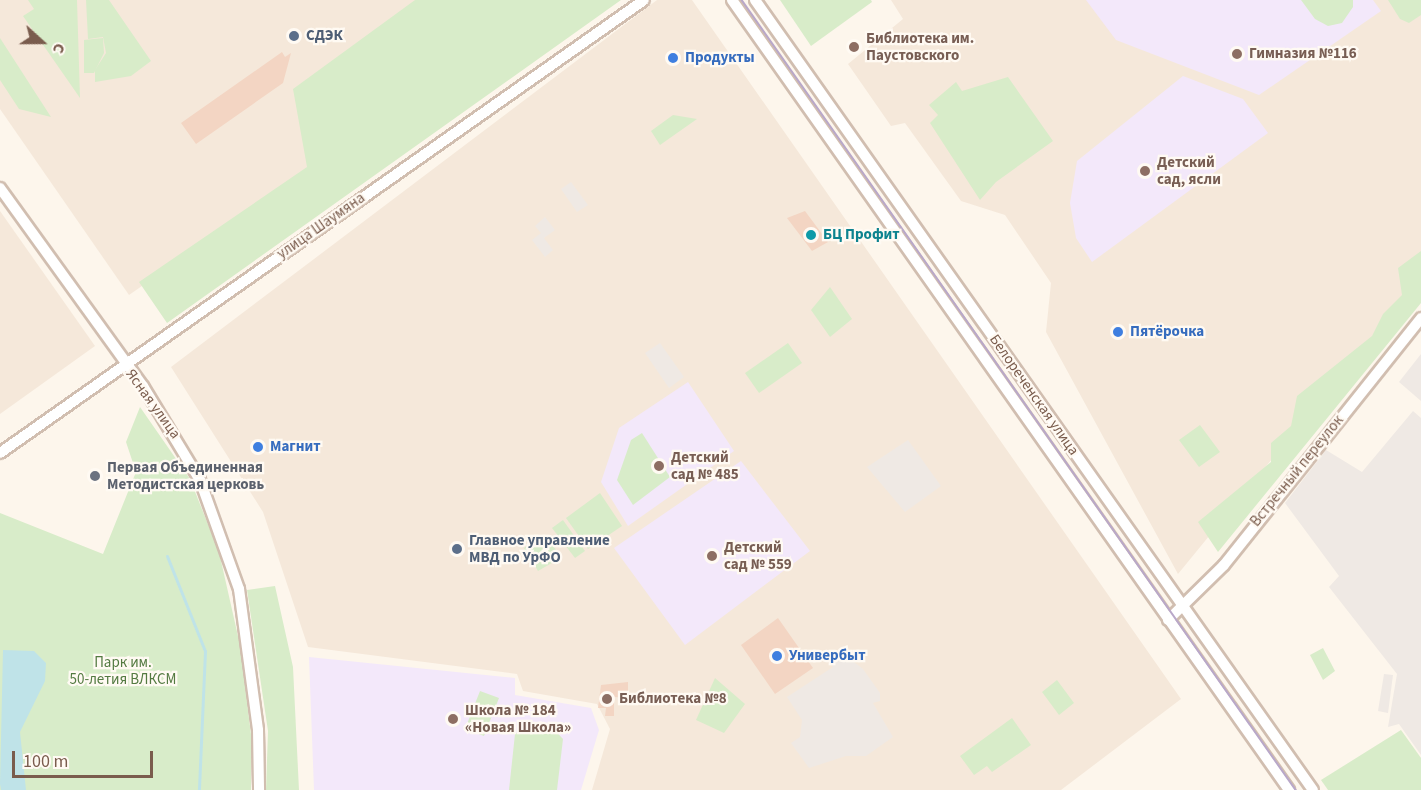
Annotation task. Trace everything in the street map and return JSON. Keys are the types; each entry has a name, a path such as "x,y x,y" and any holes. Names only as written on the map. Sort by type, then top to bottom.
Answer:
{"street":[{"name":"улица Шаумяна","path":"0,453 644,0"},
{"name":"Белореченская улица","path":"732,0 1288,790"},
{"name":"Белореченская улица","path":"755,0 1313,790"},
{"name":"Ясная улица","path":"0,188 178,438 225,545 251,661 259,790"},
{"name":"Встречный переулок","path":"1168,620 1184,607 1224,565 1421,318"}],"shaded area":[{"path":"0,0 553,0 129,295 0,109"},
{"path":"657,0 692,0 1181,699 1061,790 592,790 610,729 597,704 523,691 517,674 308,647 263,512 171,367"},
{"path":"891,0 1421,0 1421,277 1178,574 1046,332 1051,283 1005,215 961,201 905,123 891,126 848,64 903,19"},
{"name":"Гимназия №116","path":"1086,0 1373,0 1381,11 1259,95 1116,40"},
{"name":"Детский сад, ясли","path":"1183,76 1243,99 1268,133 1092,262 1076,238 1070,203 1077,161"},
{"path":"571,182 588,205 577,212 561,189"},
{"path":"0,211 95,346 0,414"},
{"path":"545,217 555,230 544,238 553,250 545,257 532,240 541,233 535,226"},
{"path":"660,343 684,377 669,388 645,353"},
{"path":"1421,354 1421,401 1399,382"},
{"name":"Детский сад № 485","path":"688,382 734,451 628,526 601,482 619,428"},
{"path":"1413,411 1421,418 1421,755 1399,724 1388,727 1397,674 1329,587 1339,576 1285,503 1326,450 1362,472"},
{"path":"908,440 941,486 905,512 867,467"},
{"name":"Детский сад № 559","path":"741,461 810,551 685,645 614,548"},
{"path":"842,653 863,669 880,693 880,701 873,703 893,737 866,756 846,756 809,768 791,743 800,737 802,720 787,697 833,667 830,661"},
{"name":"Школа № 184 «Новая Школа»","path":"309,657 515,678 515,695 591,708 599,730 581,790 314,790"},
{"path":"1384,674 1393,675 1388,713 1378,711"}],"green space":[{"path":"28,0 77,0 80,98 23,16 34,9"},
{"path":"86,0 109,0 151,61 131,76 95,82 95,70 106,53 103,37 88,39"},
{"path":"415,0 621,0 167,323 139,282 307,167 293,89"},
{"path":"780,0 871,0 872,2 811,46"},
{"path":"1301,0 1353,0 1353,7 1342,23 1328,26 1315,19"},
{"path":"1388,0 1421,0 1421,15 1409,23 1400,19"},
{"path":"0,38 51,117 19,109 0,80"},
{"path":"103,38 104,53 94,73 84,73 84,40"},
{"path":"1008,77 1053,141 996,182 980,200 930,123 938,115 929,105 956,82 962,91"},
{"path":"673,115 697,119 660,145 651,131"},
{"path":"1421,251 1421,303 1218,552 1198,522 1271,462 1271,443 1291,426 1297,396 1372,336 1383,314 1402,295 1398,268"},
{"path":"830,287 852,319 830,337 811,310"},
{"path":"788,343 802,363 759,393 745,373"},
{"name":"Парк им. 50-летия ВЛКСМ","path":"140,407 190,479 219,552 240,645 251,734 251,790 0,790 0,513 103,554 136,472 126,442"},
{"path":"1200,425 1220,452 1199,467 1179,440"},
{"path":"642,433 670,477 633,505 617,480 631,440"},
{"path":"600,493 622,526 588,549 566,518"},
{"path":"563,520 585,551 575,558 552,528"},
{"path":"544,535 562,557 538,571 524,548"},
{"path":"275,586 293,667 299,790 266,790 268,731 247,590"},
{"path":"1323,648 1335,671 1323,680 1310,655"},
{"path":"715,678 745,704 724,733 696,720"},
{"path":"1057,680 1074,703 1059,715 1042,692"},
{"path":"480,691 499,698 484,736 465,729"},
{"path":"1012,718 1031,745 992,772 987,766 974,775 960,756"},
{"path":"533,722 550,725 563,739 557,790 509,790 515,734"},
{"path":"1401,730 1421,758 1421,790 1328,790 1321,780"}],"water":[{"path":"3,650 34,651 46,663 45,681 20,732 26,790 1,790 0,784"}],"building":[{"path":"282,52 285,57 291,53 283,83 196,144 181,123"},
{"name":"БЦ Профит","path":"805,211 828,242 812,251 787,218"},
{"name":"Универбыт","path":"778,618 813,668 775,694 741,645"},
{"name":"Библиотека №8","path":"628,682 628,698 614,697 614,716 605,716 606,708 598,708 601,685"}],"waterway":[{"path":"167,556 205,651 199,790"}],"tram line":[{"path":"742,0 1296,790"}],"place":[{"name":"СДЭК","path":"294,36"},
{"name":"Библиотека им. Паустовского","path":"854,47"},
{"name":"Гимназия №116","path":"1237,54"},
{"name":"Продукты","path":"673,58"},
{"name":"Детский сад, ясли","path":"1145,171"},
{"name":"БЦ Профит","path":"811,235"},
{"name":"Пятёрочка","path":"1118,332"},
{"name":"Магнит","path":"258,447"},
{"name":"Детский сад № 485","path":"659,466"},
{"name":"Первая Объединенная Методистская церковь","path":"95,476"},
{"name":"Главное управление МВД по УрФО","path":"457,549"},
{"name":"Детский сад № 559","path":"712,556"},
{"name":"Универбыт","path":"777,656"},
{"name":"Библиотека №8","path":"607,699"},
{"name":"Школа № 184 «Новая Школа»","path":"453,719"}]}
